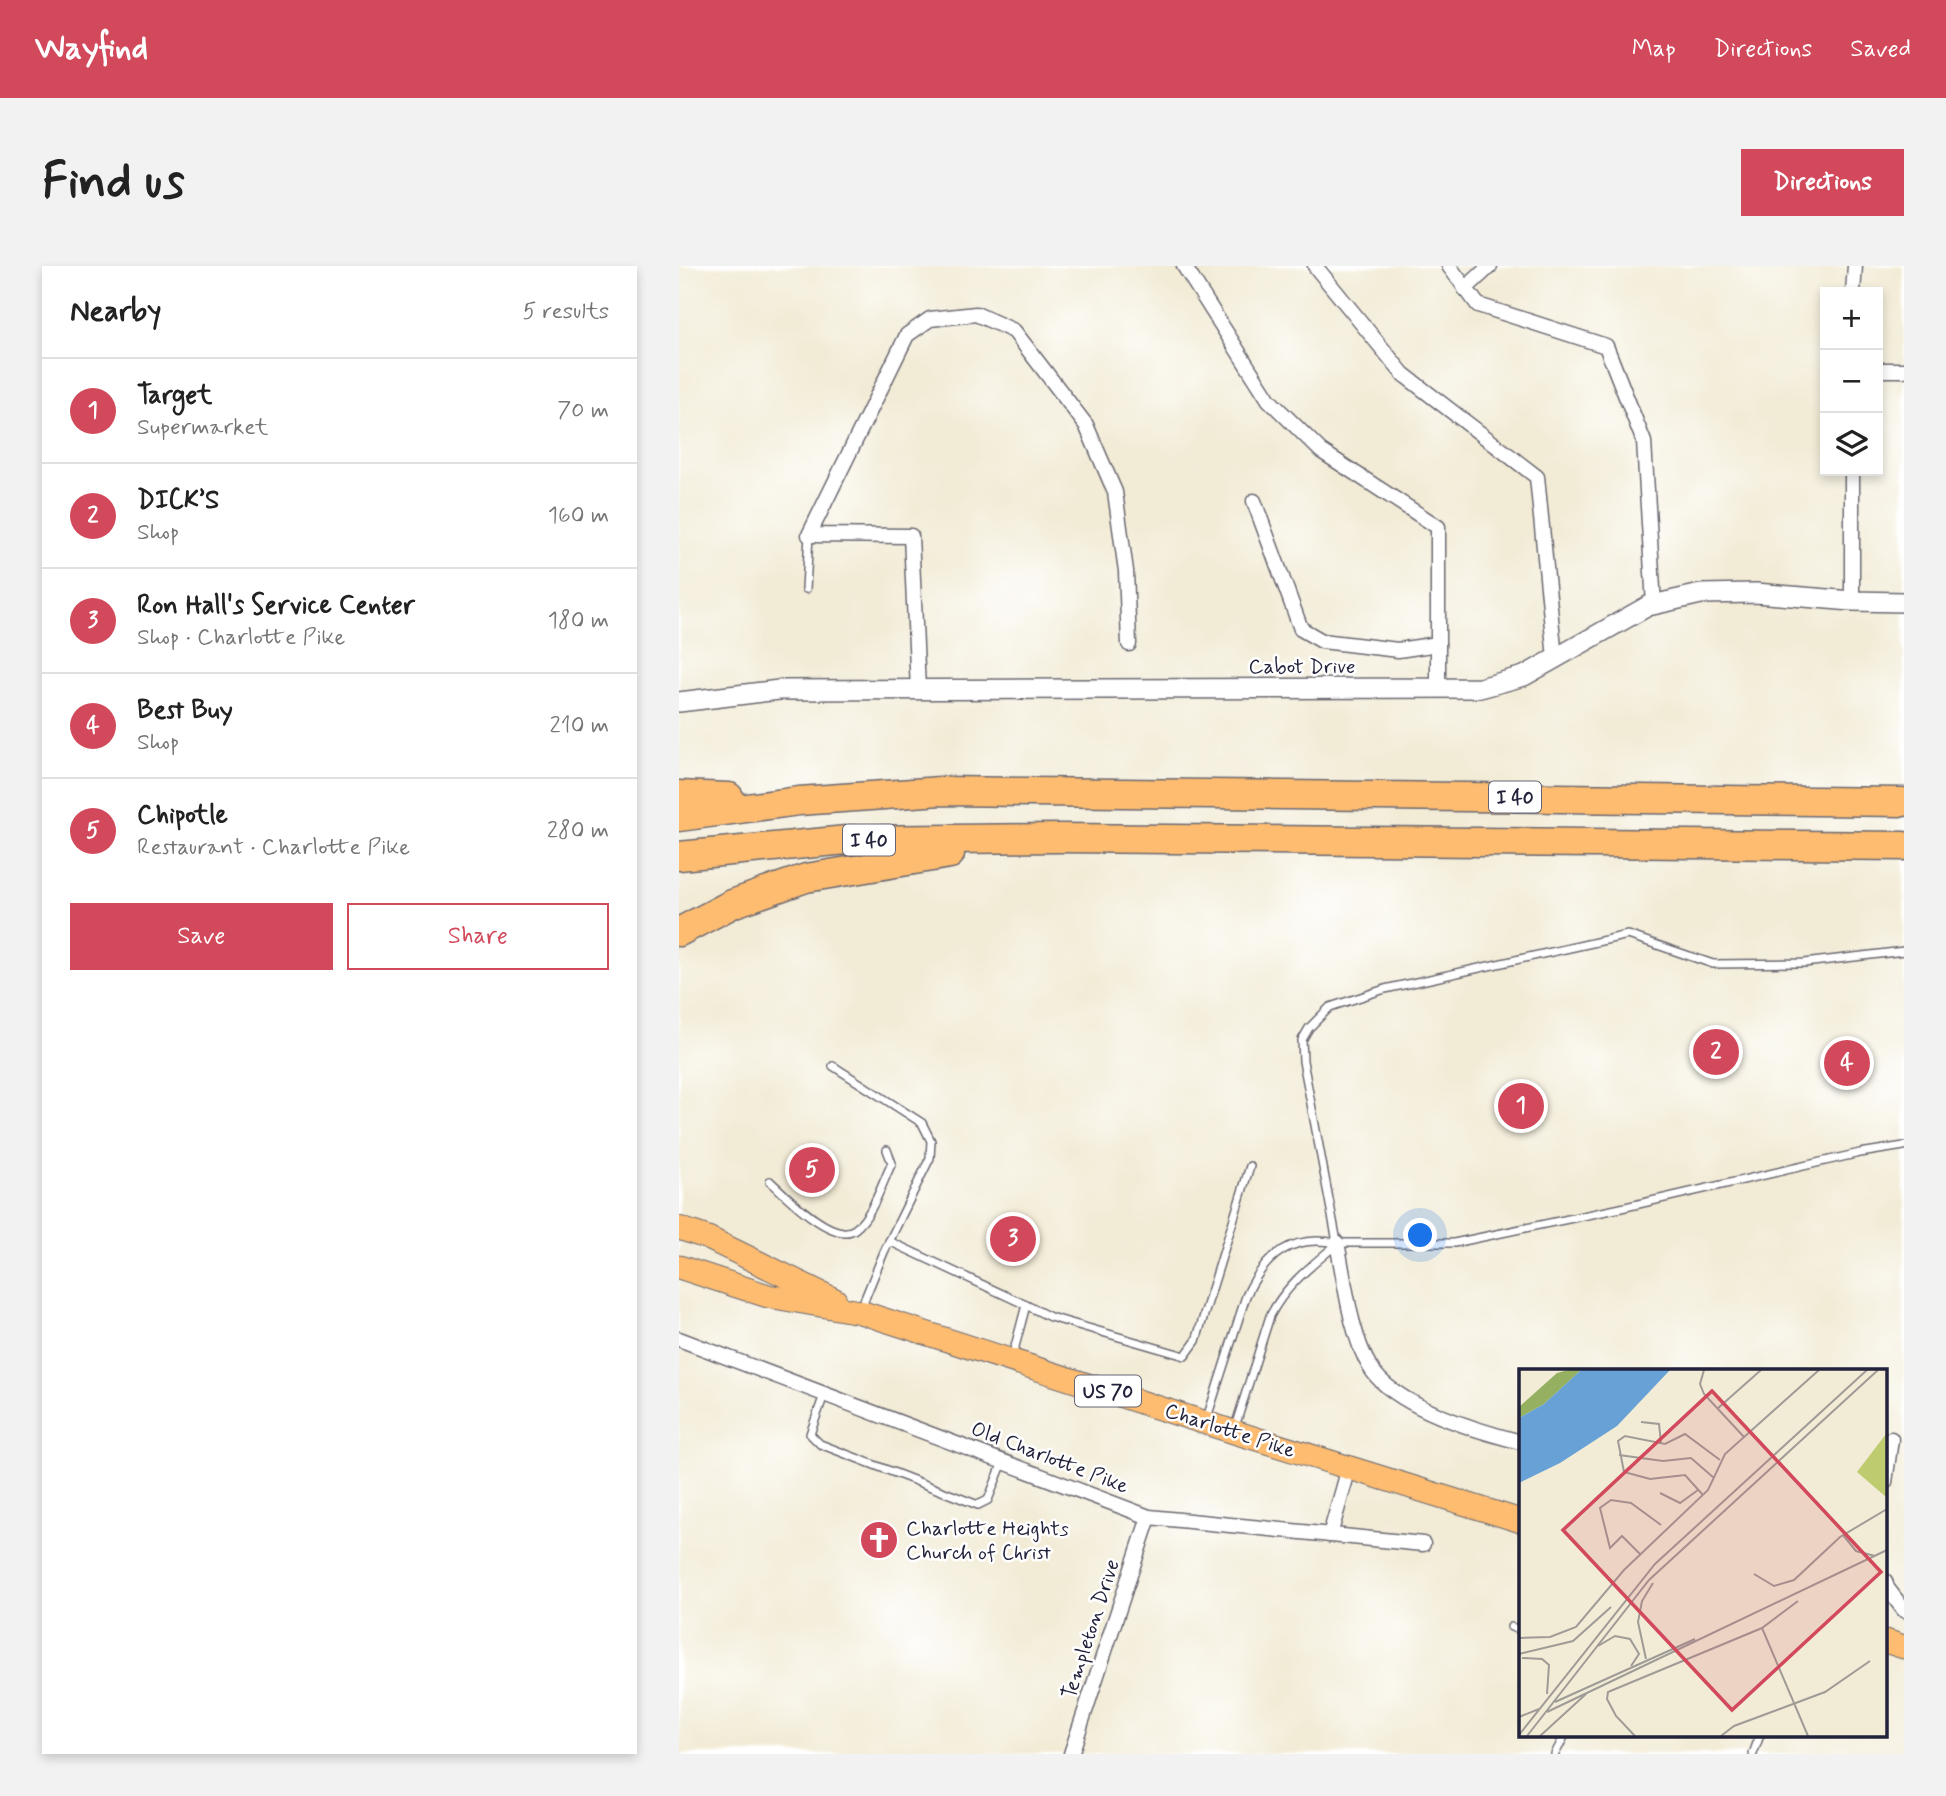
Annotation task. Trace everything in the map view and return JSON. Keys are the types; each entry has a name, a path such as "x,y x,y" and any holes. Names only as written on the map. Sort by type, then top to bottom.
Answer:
{"highway":[{"name":"I 40","path":"679,817 799,801 941,791 1904,802"},
{"path":"679,795 799,801"},
{"path":"679,932 732,904 806,878 881,864 1059,838"},
{"name":"I 40","path":"679,856 847,840 1059,838 1904,846"}],"main road":[{"name":"Charlotte Pike","path":"679,1228 708,1238 860,1312"},
{"name":"Charlotte Pike","path":"679,1267 768,1296 860,1312 1519,1520"},
{"path":"1887,1641 1904,1647"}],"street":[{"path":"1184,266 1269,400 1321,451 1438,527 1438,688"},
{"path":"1315,266 1403,374 1537,477 1555,658"},
{"path":"1449,266 1478,305 1606,346 1644,442 1654,605"},
{"path":"1465,289 1490,266"},
{"path":"1853,287 1855,266"},
{"path":"918,690 911,536 809,535 907,335 930,318 976,314 1014,331 1086,425 1115,492 1126,571 1129,644"},
{"path":"1883,370 1904,370"},
{"path":"1852,476 1852,601"},
{"path":"1254,501 1300,629 1322,641 1398,650 1438,644"},
{"name":"Cabot Drive","path":"679,702 779,690 1480,688 1524,676 1654,605 1701,594 1756,593 1852,601 1904,602"},
{"path":"1337,1243 1361,1349 1378,1379 1390,1390 1442,1417 1488,1434 1519,1442"},
{"name":"Old Charlotte Pike","path":"679,1339 1149,1517 1423,1544"},
{"path":"1887,1471 1893,1439"},
{"path":"1330,1535 1349,1468"},
{"name":"Templeton Drive","path":"1071,1754 1149,1517"},
{"path":"1887,1588 1904,1610"}],"lane":[{"path":"806,589 809,535"},
{"path":"1337,1243 1303,1061 1302,1040 1309,1028 1331,1007 1385,989 1628,935 1713,964 1804,963 1904,951"},
{"path":"833,1066 922,1123 931,1141 930,1158 889,1241 860,1312"},
{"path":"1205,1422 1254,1279 1275,1255 1297,1242 1319,1240 1337,1243 1454,1243 1860,1153 1904,1146"},
{"path":"770,1181 804,1213 843,1233 852,1231 865,1217 891,1163 887,1150"},
{"path":"889,1241 1050,1317 1185,1356 1196,1341 1250,1166"},
{"path":"1234,1432 1270,1316 1295,1280 1337,1243"},
{"path":"1011,1359 1026,1305"},
{"path":"825,1394 810,1434 820,1444 978,1506 988,1500 1003,1462"},
{"path":"1511,1627 1519,1629"},
{"path":"1555,1754 1564,1736"},
{"path":"1753,1754 1760,1736"}],"place":[{"name":"DICK’S","path":"1716,1052"},
{"name":"Best Buy","path":"1847,1063"},
{"name":"Target","path":"1521,1106"},
{"name":"Chipotle","path":"812,1170"},
{"name":"Ron Hall's Service Center","path":"1013,1239"},
{"name":"Charlotte Heights Church of Christ","path":"879,1540"}]}
